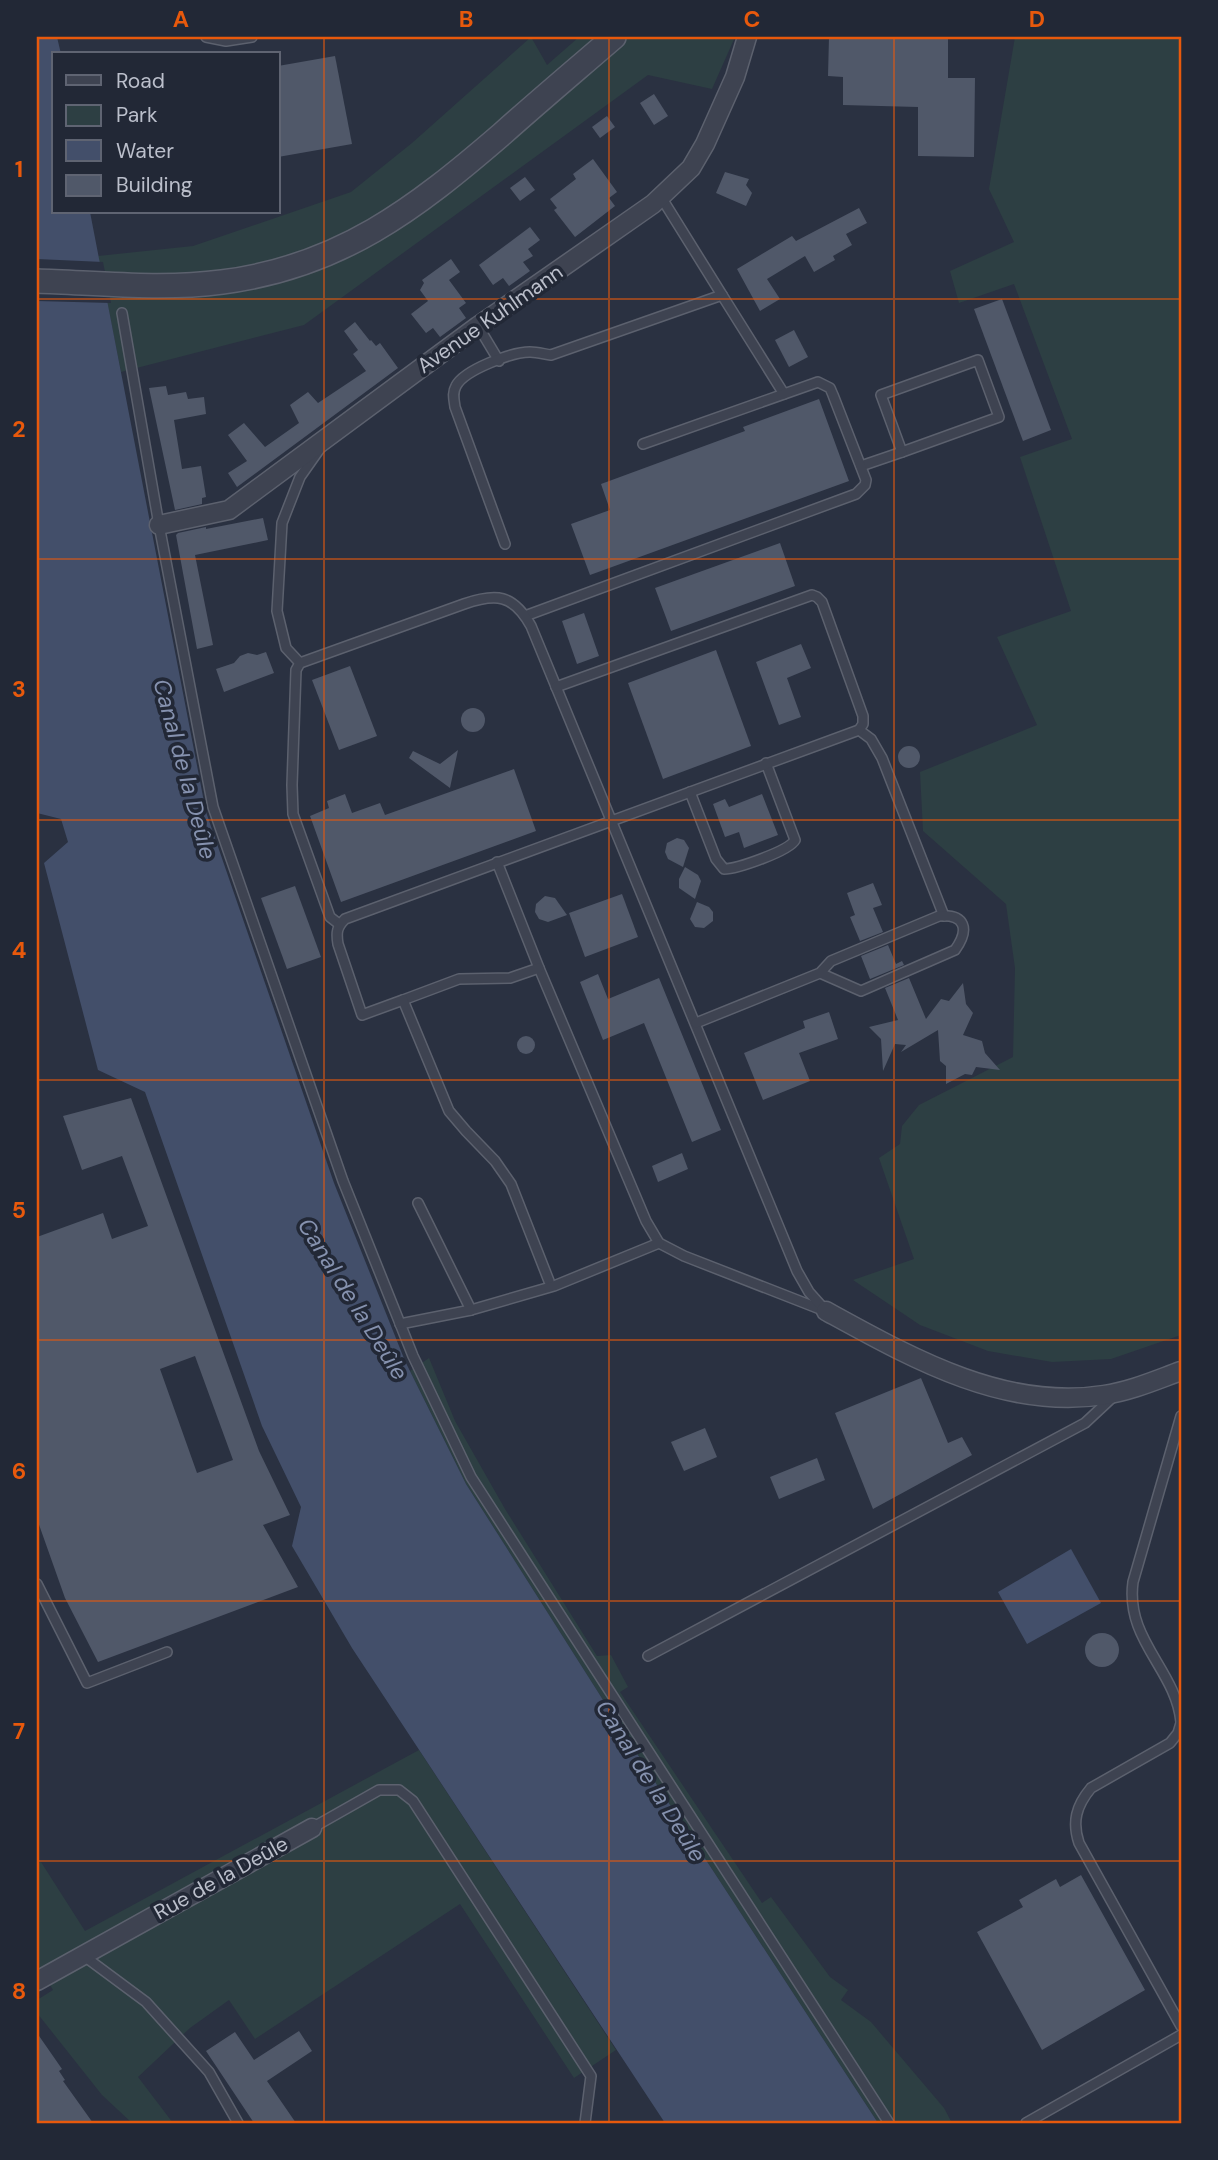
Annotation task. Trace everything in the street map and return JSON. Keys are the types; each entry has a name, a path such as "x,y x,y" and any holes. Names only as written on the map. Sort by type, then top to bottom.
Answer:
{"street":[{"path":"37,281 195,285 252,277 297,266 332,252 378,230 442,185 614,37"},
{"name":"Avenue Kuhlmann","path":"159,525 229,510 478,326 661,197 691,168 705,144 735,77 747,37"},
{"path":"826,1311 906,1355 976,1383 1025,1393 1067,1397 1104,1395 1181,1371"},
{"name":"Rue de la Deûle","path":"37,1981 312,1828"}],"lane":[{"path":"206,37 226,41 252,37"},
{"path":"661,197 784,394"},
{"path":"505,544 455,407 453,394 461,378 519,353 551,355 722,295"},
{"path":"122,313 159,525 214,807 343,1181 413,1356 471,1477 889,2123"},
{"path":"478,326 499,361"},
{"path":"860,466 902,452 999,417 978,360 881,395 902,452"},
{"path":"525,616 856,494 865,485 830,388 818,382 643,444"},
{"path":"300,663 286,648 277,611 282,523 300,477 328,437"},
{"path":"539,968 510,978 459,979 362,1015 336,933 345,919 859,730 863,724 863,716 822,602 812,595 556,687"},
{"path":"340,924 330,917 293,814 296,670 300,663 483,597 500,597 519,608 525,616 612,820 797,1271 809,1292 826,1311"},
{"path":"859,730 871,739 882,758 944,916"},
{"path":"690,792 716,859 724,869 736,868 788,848 795,840 766,764"},
{"path":"497,862 646,1221 659,1243 738,1278 826,1311"},
{"path":"695,1023 820,973 831,961 944,916 952,915 960,919 963,939 955,950 861,991 820,973"},
{"path":"403,1000 449,1111 495,1161 511,1184 549,1281"},
{"path":"418,1203 471,1310"},
{"path":"400,1324 471,1310 554,1286 659,1243"},
{"path":"649,1656 1085,1423 1119,1392"},
{"path":"1181,1416 1130,1601 1143,1636 1180,1704 1181,1722 1178,1733 1170,1743 1091,1788 1081,1800 1074,1829 1079,1843 1181,2026"},
{"path":"37,1584 87,1683 167,1652"},
{"name":"Rue de la Deûle","path":"312,1828 379,1790 398,1790 413,1801 591,2076 585,2123"},
{"path":"82,1955 146,2002 209,2071 238,2123"},
{"path":"1026,2123 1181,2035"}],"green space":[{"path":"531,37 547,65 579,37 735,37 712,89 648,75 304,325 121,372 98,256 193,246 351,192 412,143"},
{"path":"1015,37 1181,37 1181,1335 1111,1359 1052,1362 988,1351 920,1325 853,1280 914,1259 879,1158 900,1144 902,1126 919,1105 1013,1057 1015,968 1006,904 923,831 920,772 1037,725 997,637 1071,611 1020,457 1072,439 1014,284 959,303 950,271 1014,242 989,189"},
{"path":"429,1358 455,1421 505,1509 597,1656 611,1655 628,1687 620,1692 762,1903 771,1897 830,1977 848,1990 841,2000 871,2022 944,2108 952,2123 878,2123 657,1785 466,1484 410,1371"},
{"path":"419,1750 616,2050 574,2078 460,1904 255,2039 229,2000 190,2028 138,2077 173,2123 132,2123 102,2095 37,2013 37,2000 53,1990 37,1963 37,1864 41,1862 85,1931"}],"water":[{"name":"Canal de la Deûle","path":"37,37 57,37 61,52 52,52 52,214 90,214 206,812 334,1183 405,1361 466,1484 657,1785 878,2123 665,2123 352,1648 292,1546 301,1507 262,1426 145,1092 98,1070 44,863 68,842 61,819 37,813"},
{"path":"1071,1549 1101,1603 1027,1644 998,1592"}],"pier":[{"path":"37,259 103,262 111,303 37,301"}],"building":[{"path":"829,37 948,37 948,78 975,78 974,157 918,156 918,107 843,105 843,77 828,76"},
{"path":"335,56 352,144 280,157 280,66"},
{"path":"654,94 668,116 654,125 640,103"},
{"path":"607,116 615,127 600,138 592,127"},
{"path":"593,159 617,192 609,198 615,206 575,237 554,210 557,208 550,199 576,179 573,174"},
{"path":"725,172 749,179 746,185 752,193 746,206 716,193"},
{"path":"525,177 535,190 520,201 510,188"},
{"path":"859,208 867,223 846,234 852,245 833,256 835,260 814,272 805,256 767,279 780,299 760,311 737,269 792,236 796,241"},
{"path":"530,227 540,240 528,249 533,256 523,262 530,271 509,286 503,278 493,285 479,265"},
{"path":"451,259 460,272 449,280 466,303 459,308 466,318 440,337 433,328 426,333 411,314 428,301 420,290 424,283 422,280"},
{"path":"1002,299 1051,430 1023,441 974,309"},
{"path":"355,322 370,341 376,346 380,343 398,368 237,487 228,473 247,461 228,435 244,423 265,447 299,423 290,405 308,392 318,403 366,371 353,354 358,350 344,331"},
{"path":"794,330 808,357 789,367 775,340"},
{"path":"166,386 168,395 186,392 188,399 204,397 206,414 174,420 182,469 201,466 206,497 202,498 202,504 175,510 149,388"},
{"path":"819,399 849,481 590,575 571,524 610,510 601,484 745,431 743,427"},
{"path":"263,518 268,540 195,555 213,645 197,649 176,535"},
{"path":"780,543 795,586 671,631 655,588"},
{"path":"584,613 599,656 577,664 562,621"},
{"path":"801,644 811,668 787,678 801,717 779,725 756,662"},
{"path":"716,650 751,746 663,779 628,683"},
{"path":"266,652 274,673 224,692 216,669 234,663 240,656 248,653 257,655"},
{"path":"350,666 377,736 339,750 312,680"},
{"path":"473,708 484,715 485,720 478,731 473,732 462,725 461,720 468,709"},
{"path":"909,746 917,749 920,757 917,765 909,768 901,765 898,757 901,749"},
{"path":"458,750 450,788 409,758 413,751 440,764"},
{"path":"514,769 536,831 341,902 310,816 329,808 327,801 345,794 352,813 380,803 385,815"},
{"path":"762,794 778,835 744,848 739,832 725,837 713,804 725,799 729,807"},
{"path":"677,838 684,840 689,848 683,867 668,859 665,852 667,843"},
{"path":"685,867 698,875 701,881 695,899 679,888 679,879"},
{"path":"873,883 882,905 873,908 883,932 860,941 850,917 855,915 847,893"},
{"path":"295,886 321,957 287,969 261,898"},
{"path":"622,894 638,937 585,957 569,913"},
{"path":"545,896 555,898 567,915 548,922 539,919 535,912 536,904"},
{"path":"697,902 709,907 713,912 713,921 704,928 695,927 690,919"},
{"path":"888,945 896,964 902,961 904,965 870,979 861,956"},
{"path":"598,974 608,999 659,978 721,1130 692,1142 644,1023 603,1040 580,982"},
{"path":"909,978 926,1019 941,999 949,1001 963,983 966,1004 973,1013 963,1035 982,1041 985,1053 1000,1070 976,1067 972,1075 965,1074 946,1084 946,1066 940,1061 938,1030 901,1052 906,1045 895,1044 883,1071 881,1039 869,1027 898,1020 885,988"},
{"path":"829,1012 838,1039 799,1053 810,1081 763,1100 744,1053 805,1028 803,1021"},
{"path":"522,1036 530,1036 535,1045 533,1052 522,1054 517,1049 517,1041"},
{"path":"131,1098 259,1451 290,1515 263,1525 298,1587 98,1662 65,1598 37,1519 37,1237 103,1213 112,1239 148,1226 122,1156 82,1170 63,1116","holes":["195,1356 233,1460 197,1473 160,1369"]},
{"path":"682,1153 688,1169 658,1182 652,1166"},
{"path":"921,1378 948,1443 962,1437 972,1455 873,1509 835,1413"},
{"path":"705,1428 717,1457 684,1471 671,1442"},
{"path":"817,1458 825,1480 779,1499 770,1477"},
{"path":"1102,1633 1114,1638 1119,1650 1114,1662 1102,1667 1090,1662 1085,1650 1090,1638"},
{"path":"1081,1875 1145,1990 1042,2050 977,1932 1023,1907 1019,1900 1056,1879 1060,1887"},
{"path":"299,2031 312,2051 267,2081 296,2123 254,2123 206,2051 235,2032 254,2060"},
{"path":"37,2033 62,2069 59,2071 65,2080 63,2081 93,2123 37,2123"}]}
